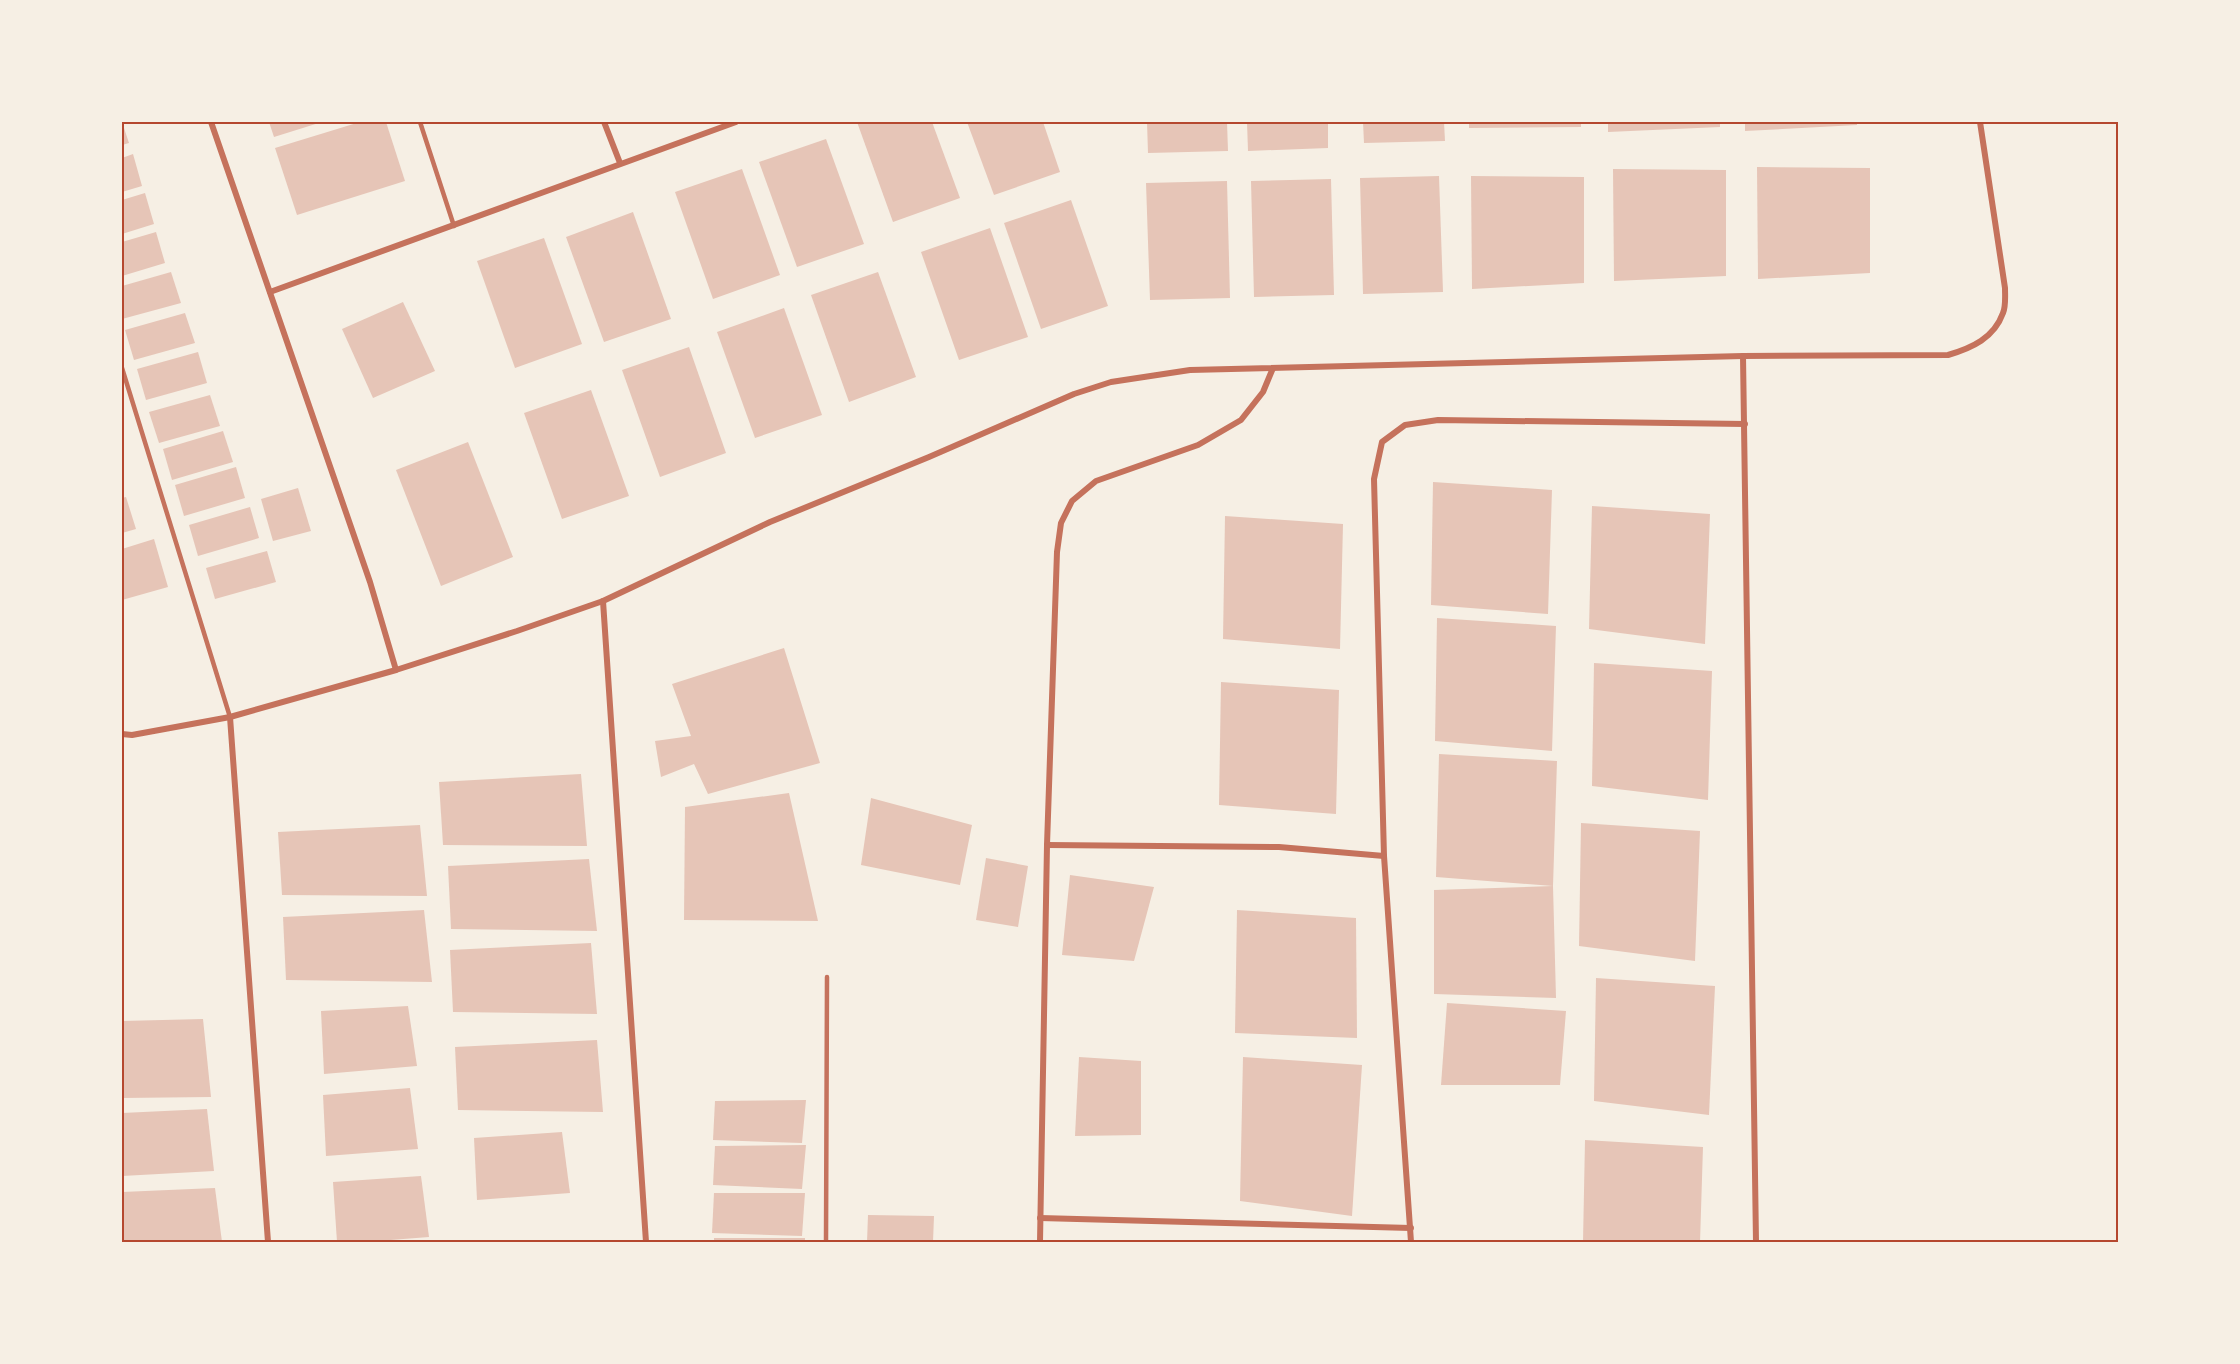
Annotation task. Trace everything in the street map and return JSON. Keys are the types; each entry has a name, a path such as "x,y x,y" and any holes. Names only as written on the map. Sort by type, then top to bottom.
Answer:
{"street":[{"path":"211,122 370,582 396,670"},
{"path":"604,122 621,163"},
{"path":"270,292 736,122"},
{"path":"122,734 132,735 231,717 396,670 603,601 770,522 1074,394 1111,382 1190,370 1743,356 1948,355 1971,348 1992,333 2004,312 2005,288 1980,122"},
{"path":"1743,356 1756,1242"},
{"path":"1040,1242 1047,845 1057,552 1061,523 1072,501 1096,481 1198,445 1241,420 1263,392 1273,368"},
{"path":"1411,1242 1384,856 1374,480 1382,442 1405,425 1438,420 1745,424"},
{"path":"603,601 646,1242"},
{"path":"231,717 268,1242"},
{"path":"1047,845 1279,847 1384,856"},
{"path":"1040,1218 1411,1228"}],"lane":[{"path":"420,122 454,226"},
{"path":"122,368 231,717"},
{"path":"826,977 826,1242"}],"building":[{"path":"122,122 129,143 122,145"},
{"path":"269,122 322,122 274,137"},
{"path":"360,122 386,122 405,181 297,215 275,148"},
{"path":"857,122 932,122 960,198 893,222"},
{"path":"967,122 1043,122 1060,172 994,195"},
{"path":"1147,122 1227,122 1228,151 1148,153"},
{"path":"1247,122 1328,122 1328,148 1248,151"},
{"path":"1363,122 1444,122 1445,141 1364,143"},
{"path":"1469,122 1581,122 1581,127 1469,128"},
{"path":"1608,122 1720,122 1720,127 1608,132"},
{"path":"1745,122 1857,122 1857,125 1745,131"},
{"path":"826,139 864,244 797,267 759,162"},
{"path":"133,154 142,186 122,192 122,158"},
{"path":"1757,167 1870,168 1870,273 1758,279"},
{"path":"742,169 780,275 713,299 675,192"},
{"path":"1613,169 1726,170 1726,276 1614,281"},
{"path":"1439,176 1443,292 1363,294 1360,178"},
{"path":"1471,176 1584,177 1584,283 1472,289"},
{"path":"1331,179 1334,295 1254,297 1251,181"},
{"path":"1227,181 1230,298 1150,300 1146,183"},
{"path":"145,193 154,224 122,234 122,200"},
{"path":"1071,200 1108,306 1041,329 1004,223"},
{"path":"633,212 671,319 604,342 566,237"},
{"path":"990,228 1028,337 959,360 921,252"},
{"path":"156,232 165,263 122,276 122,242"},
{"path":"544,238 582,344 515,368 477,261"},
{"path":"171,272 181,303 122,319 122,286"},
{"path":"878,272 916,377 849,402 811,295"},
{"path":"403,302 435,371 373,398 342,329"},
{"path":"784,308 822,415 755,438 717,332"},
{"path":"185,313 195,343 134,360 125,330"},
{"path":"689,347 726,453 660,477 622,370"},
{"path":"198,352 207,383 146,400 137,369"},
{"path":"591,390 629,496 562,519 524,413"},
{"path":"210,395 220,426 159,443 149,412"},
{"path":"223,431 233,462 172,480 163,449"},
{"path":"468,442 513,557 441,586 396,470"},
{"path":"236,467 245,498 184,516 175,485"},
{"path":"1433,482 1552,490 1548,614 1431,605"},
{"path":"298,488 311,531 273,541 261,499"},
{"path":"126,497 136,529 122,533 122,498"},
{"path":"1592,506 1710,514 1705,644 1589,629"},
{"path":"250,507 259,538 198,556 189,525"},
{"path":"1225,516 1343,524 1340,649 1223,639"},
{"path":"154,539 168,587 122,600 122,549"},
{"path":"267,551 276,582 215,599 206,568"},
{"path":"1437,618 1556,626 1552,751 1435,741"},
{"path":"784,648 820,763 708,794 694,764 661,777 655,741 691,736 672,684"},
{"path":"1594,663 1712,671 1708,800 1592,786"},
{"path":"1221,682 1339,690 1336,814 1219,805"},
{"path":"1439,754 1557,761 1553,886 1436,877"},
{"path":"581,774 587,846 443,845 439,782"},
{"path":"789,793 818,921 684,920 685,807"},
{"path":"871,798 972,825 960,885 861,865"},
{"path":"1581,823 1700,831 1695,961 1579,946"},
{"path":"420,825 427,896 282,895 278,832"},
{"path":"986,858 1028,866 1018,927 976,920"},
{"path":"589,859 597,931 451,929 448,866"},
{"path":"1070,875 1154,887 1134,961 1062,955"},
{"path":"1553,886 1556,998 1434,994 1434,890"},
{"path":"424,910 432,982 286,980 283,917"},
{"path":"1237,910 1356,918 1357,1038 1235,1033"},
{"path":"591,943 597,1014 453,1012 450,950"},
{"path":"1596,978 1715,986 1709,1115 1594,1101"},
{"path":"1447,1003 1566,1011 1560,1085 1441,1085"},
{"path":"408,1006 417,1066 324,1074 321,1011"},
{"path":"203,1019 211,1097 122,1098 122,1021"},
{"path":"597,1040 603,1112 458,1110 455,1047"},
{"path":"1079,1057 1141,1061 1141,1135 1075,1136"},
{"path":"1243,1057 1362,1065 1352,1216 1240,1201"},
{"path":"410,1088 418,1149 326,1156 323,1095"},
{"path":"806,1100 802,1143 713,1140 715,1101"},
{"path":"207,1109 214,1171 122,1176 122,1113"},
{"path":"562,1132 570,1193 477,1200 474,1138"},
{"path":"1585,1140 1703,1147 1700,1242 1583,1242"},
{"path":"806,1145 802,1189 713,1185 715,1146"},
{"path":"421,1176 429,1237 337,1242 333,1182"},
{"path":"215,1188 222,1242 122,1242 122,1192"},
{"path":"714,1193 805,1193 802,1236 712,1233"},
{"path":"868,1215 934,1216 933,1242 867,1242"},
{"path":"714,1238 805,1238 805,1242 714,1242"}]}
